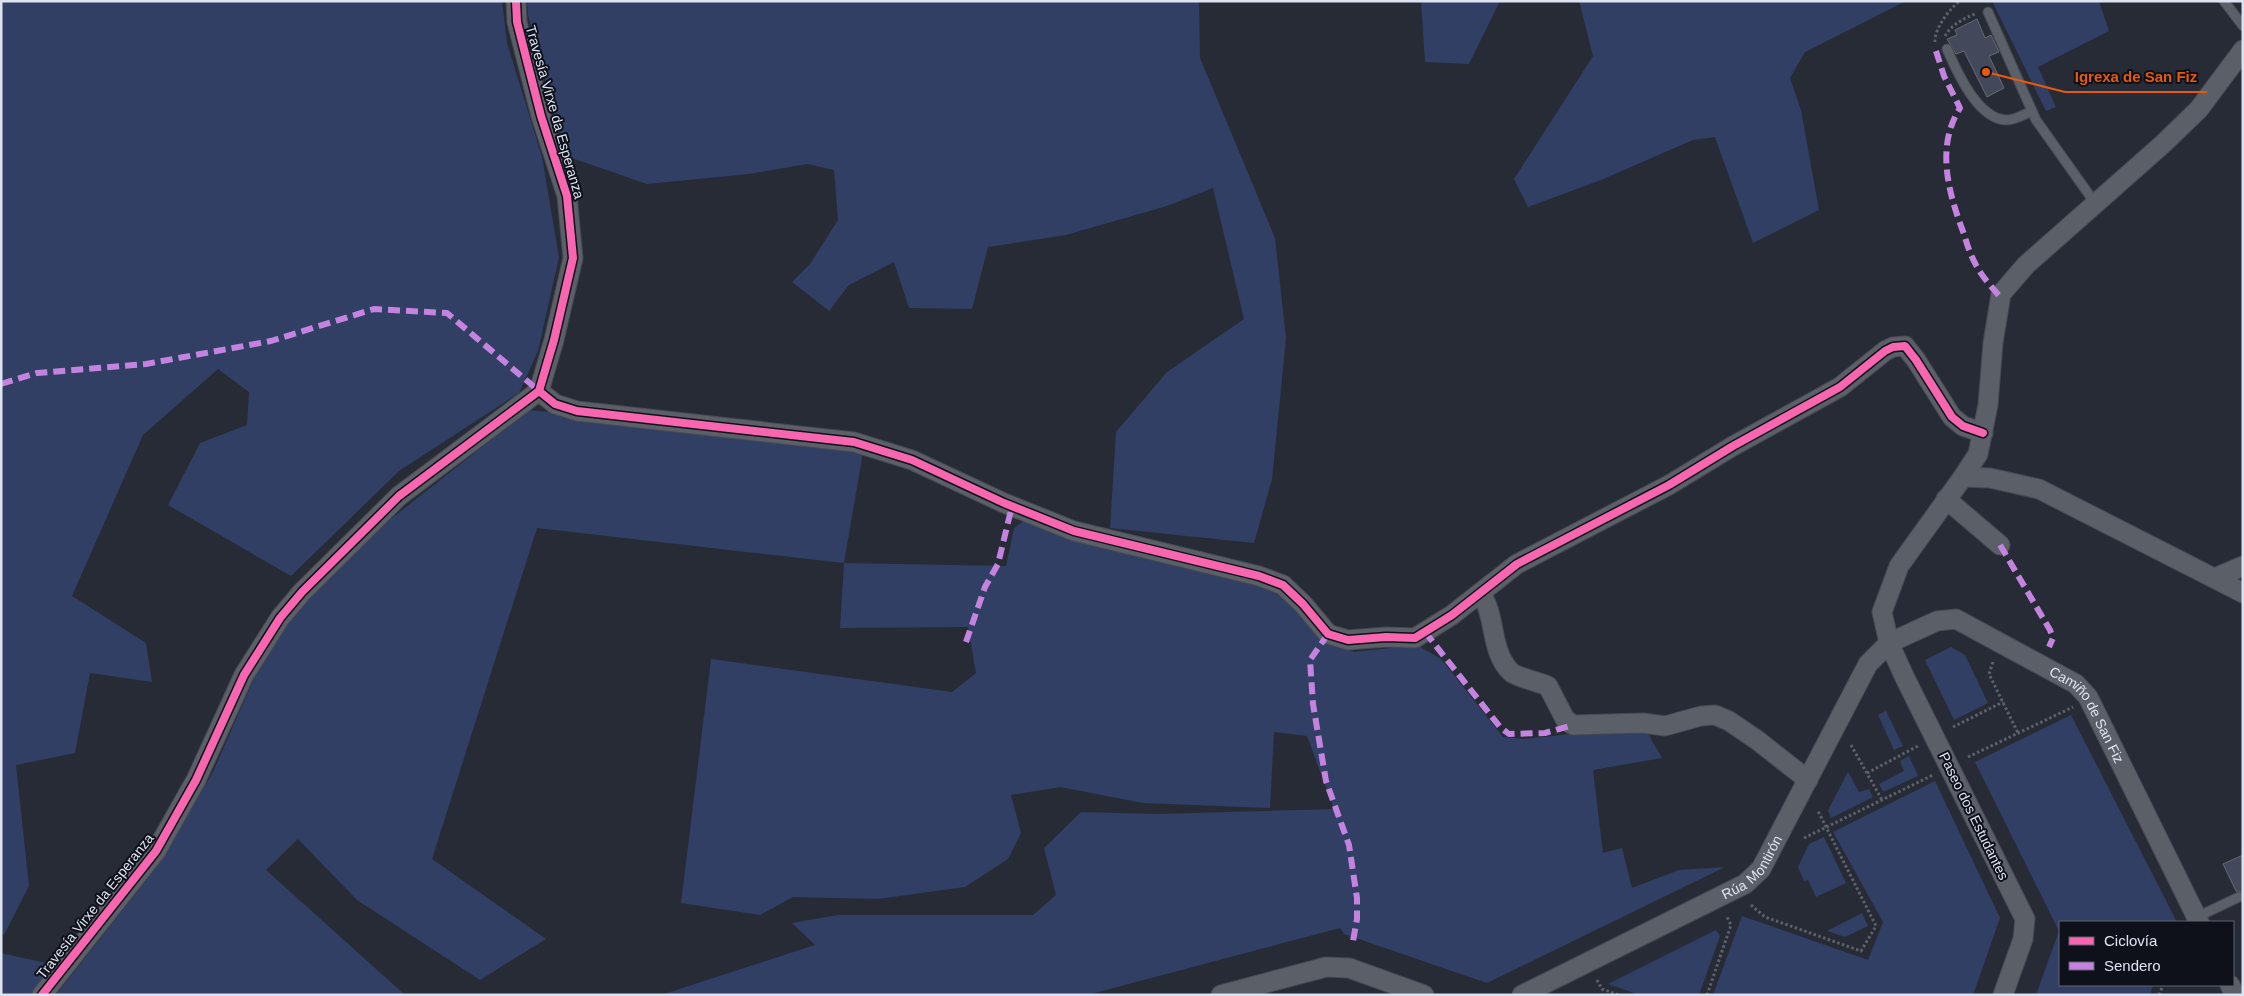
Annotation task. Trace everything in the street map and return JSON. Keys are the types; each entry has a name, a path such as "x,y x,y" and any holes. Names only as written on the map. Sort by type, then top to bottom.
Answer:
{"street":[{"name":"Travesía Virxe da Esperanza","path":"42,995 156,851 196,780 244,675 280,618 302,592 399,496 539,391 554,340 573,258 567,196 538,106 517,22 516,1"},
{"name":"Paseo dos Estudantes","path":"2003,995 2023,939 2024,919 1889,643 1882,612 1899,566 1978,454 1988,405 1993,343 2001,294 2026,265 2164,144 2199,109 2243,50"},
{"path":"539,391 555,404 578,411 854,442 912,460 1004,503 1074,531 1259,576 1283,585 1304,604 1328,634 1348,640 1386,637 1415,638 1452,615 1517,564 1669,486 1733,446 1840,387 1893,347 1905,346 1952,417 1963,426 1983,433"},
{"path":"1963,477 1990,478 2040,489 2243,593"},
{"path":"1946,499 2000,545"},
{"path":"2215,578 2243,566"},
{"path":"1480,593 1487,601 1492,631 1502,659 1512,673 1548,686 1565,719 1573,725 1643,723 1665,726 1701,716 1715,715 1729,720 1758,740 1808,780"},
{"name":"Camiño de San Fiz","path":"1889,643 1937,621 1956,619 2076,684 2088,697 2198,920"},
{"name":"Rúa Montirón","path":"1522,995 1745,884 1761,869 1868,664 1889,643"},
{"path":"1221,995 1326,966 1348,968 1424,995"}],"lane":[{"path":"2224,1 2243,26"},
{"path":"1988,12 2032,111 2095,203"},
{"path":"1947,49 1968,92 1992,117 2008,120 2032,111"},
{"path":"2198,920 2239,897"}],"path":[{"path":"1935,44 1935,38 1942,23 1960,1"},
{"path":"1947,49 1944,38 1949,30 1961,20 1975,14 1988,12"},
{"path":"1993,662 1989,674 2018,733"},
{"path":"1953,727 2003,702"},
{"path":"1968,758 2073,706"},
{"path":"1851,745 1882,800"},
{"path":"1867,773 1919,745"},
{"path":"1804,838 1933,774"},
{"path":"1751,905 1766,917 1861,951 1876,926 1818,811"},
{"path":"1707,995 1731,926 1727,917"},
{"path":"1597,980 1602,989 1619,995"}],"shaded area":[{"path":"1,1 502,1 507,43 542,157 559,257 538,351 519,393 399,471 291,576 168,505 200,443 247,425 249,392 218,369 143,435 72,596 146,643 152,682 90,673 75,753 16,765 29,886 4,935 1,933"},
{"path":"527,1 1199,1 1200,58 1275,238 1286,338 1272,479 1254,543 1110,528 1116,432 1167,372 1244,319 1213,188 1167,206 1066,235 988,247 972,309 909,308 894,262 849,285 829,311 792,282 810,264 838,220 834,170 807,164 749,174 647,184 566,156 528,15"},
{"path":"1421,1 1500,1 1469,64 1425,62"},
{"path":"1579,1 1906,1 1805,52 1790,78 1801,110 1819,210 1753,243 1715,137 1693,140 1601,180 1528,207 1514,179 1593,56"},
{"path":"1992,1 2099,1 2109,31 2038,67 2056,107 2046,111"},
{"path":"529,410 728,430 863,452 844,563 537,528 432,859 546,939 480,980 357,900 298,839 266,870 405,995 56,995 162,860 213,772 270,642 335,563"},
{"path":"1025,520 1270,585 1305,616 1324,640 1354,652 1417,645 1441,659 1503,737 1524,739 1609,730 1646,730 1662,758 1593,770 1603,853 1622,848 1632,888 1679,870 1725,867 1487,983 1344,934 1340,928 1087,995 661,995 815,945 792,923 838,915 1033,915 1056,895 1044,848 1081,812 1158,814 1334,809 1307,736 1274,732 1270,808 1143,803 1060,787 1011,795 1021,833 1008,859 965,887 878,899 793,897 760,915 681,903 711,659 952,692 976,673 968,627 840,628 844,563 1006,566 1014,528"},
{"path":"1951,647 1965,655 1988,703 1954,720 1925,660"},
{"path":"1886,711 1903,746 1894,750 1878,715"},
{"path":"2071,715 2176,921 2059,921 2059,931 1975,762"},
{"path":"1909,756 1918,776 1883,792 1879,784 1904,771 1900,761"},
{"path":"1848,772 1859,792 1869,789 1873,797 1831,818 1828,810"},
{"path":"1935,781 2000,918 1973,995 1713,995 1742,916 1868,960 1883,922 1833,832"},
{"path":"1824,837 1846,883 1816,897 1808,880 1804,881 1798,867 1809,844"},
{"path":"1862,913 1868,926 1845,937 1827,931"},
{"path":"1716,930 1720,936 1699,995 1640,995 1608,984"},
{"path":"2059,931 2059,986 2153,986 2150,995 2036,995"},
{"path":"1,953 56,965 32,995 1,995"}],"building":[{"path":"1977,19 1985,38 1991,35 1999,52 1989,56 2004,88 1987,97 1964,51 1956,54 1947,39 1957,35 1955,30"},
{"path":"2243,855 2243,892 2236,891 2223,864"}],"marked path":[{"path":"1936,51 1944,76 1960,108 1952,123 1946,155 1947,171 1954,203 1973,260 1983,277 2000,297"},
{"path":"1,384 37,373 146,364 271,341 374,309 447,313 539,391"},
{"path":"966,642 985,587 998,564 1012,506"},
{"path":"2000,545 2050,630 2053,638 2049,647"},
{"path":"1425,632 1500,727 1509,734 1545,733 1573,725"},
{"path":"1328,634 1310,660 1313,704 1326,781 1349,845 1357,898 1357,919 1353,941"}],"cycle path":[{"path":"42,995 156,851 196,780 244,675 280,618 302,592 399,496 539,391 554,340 573,258 567,196 541,116 517,22 516,1"},
{"path":"539,391 555,404 577,411 854,442 912,460 1004,503 1074,531 1259,576 1283,585 1303,604 1328,634 1348,640 1386,637 1415,638 1452,615 1517,564 1669,485 1733,446 1840,387 1885,351 1893,347 1905,346 1952,417 1963,426 1983,433"}],"place":[{"name":"Igrexa de San Fiz","path":"1986,72"}]}
